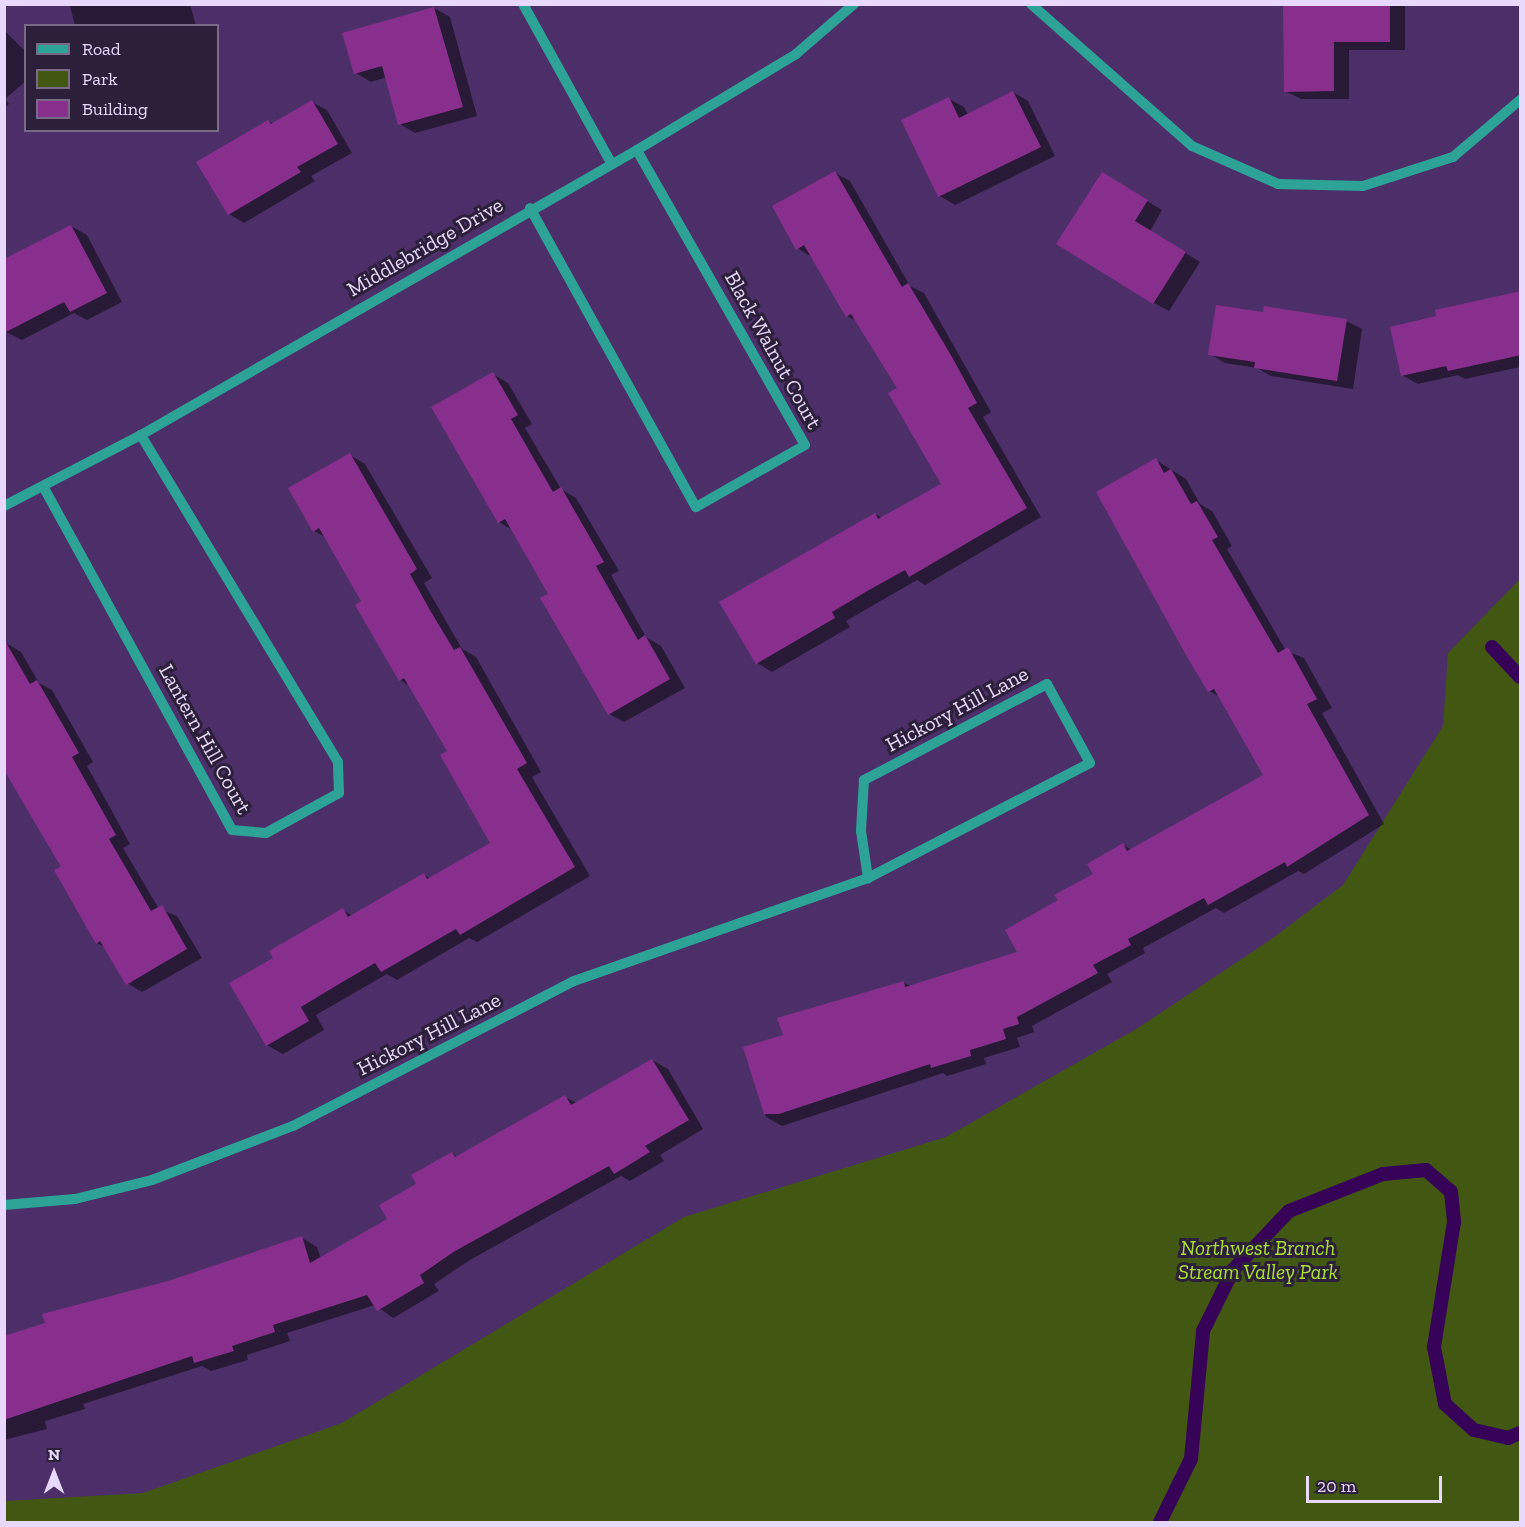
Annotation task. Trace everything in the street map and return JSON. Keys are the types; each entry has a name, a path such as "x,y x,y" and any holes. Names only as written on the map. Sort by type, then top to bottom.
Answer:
{"street":[{"path":"523,4 611,163"},
{"name":"Middlebridge Drive","path":"4,506 44,488 141,435 531,208 637,150 796,54 854,4"},
{"path":"1031,4 1192,146 1278,184 1363,186 1453,157 1521,100"},
{"name":"Black Walnut Court","path":"531,208 696,507 805,445 637,150"},
{"name":"Lantern Hill Court","path":"44,488 232,830 266,833 339,792 338,762 141,435"},
{"name":"Hickory Hill Lane","path":"4,1205 75,1199 152,1180 293,1126 574,981 868,878 1090,763 1047,684 864,780 861,831 868,878"}],"green space":[{"name":"Northwest Branch Stream Valley Park","path":"1520,579 1520,1522 5,1522 5,1501 143,1493 342,1423 684,1217 946,1137 1138,1028 1273,938 1343,885 1443,726 1448,653"}],"building":[{"path":"1283,4 1390,4 1390,42 1334,42 1334,91 1284,92"},
{"path":"434,7 463,107 398,125 382,66 354,74 342,33"},
{"path":"1013,91 1041,147 938,197 901,120 949,97 959,118"},
{"path":"312,100 338,144 297,167 301,172 228,215 196,162 268,120 271,124"},
{"path":"835,171 902,287 908,283 952,357 977,403 968,408 1027,508 909,577 905,570 869,590 832,612 835,618 756,664 719,602 875,513 878,519 941,484 888,393 897,388 851,314 846,317 804,245 796,250 772,206"},
{"path":"1102,172 1148,200 1135,221 1186,252 1153,304 1056,244"},
{"path":"71,225 107,293 70,312 64,302 4,333 4,259"},
{"path":"1521,291 1521,355 1448,371 1446,366 1401,376 1390,327 1436,316 1435,310"},
{"path":"1216,305 1263,312 1264,306 1347,319 1337,381 1254,368 1255,362 1208,355"},
{"path":"493,372 518,415 511,419 553,492 561,487 604,562 596,566 638,640 645,635 670,679 608,715 540,598 548,594 527,557 505,519 498,523 431,407"},
{"path":"350,453 417,569 410,574 431,612 454,650 460,647 527,763 517,769 575,867 460,935 456,929 381,972 375,963 301,1007 309,1021 266,1046 229,983 273,958 269,951 343,908 348,917 424,873 427,879 490,843 440,755 447,751 404,678 399,681 355,605 361,601 319,528 313,532 288,488"},
{"path":"1156,458 1164,473 1171,469 1191,504 1197,501 1218,537 1212,540 1278,653 1288,647 1317,699 1307,704 1369,815 1287,867 1285,862 1208,905 1204,898 1128,939 1131,945 1093,965 1098,973 1017,1017 1019,1024 1003,1029 1006,1039 970,1050 971,1056 931,1068 930,1064 779,1114 764,1114 743,1047 783,1035 777,1018 904,981 905,987 1017,952 1005,930 1058,900 1054,895 1093,874 1087,864 1123,843 1127,851 1263,775 1214,689 1208,692 1186,655 1096,492"},
{"path":"4,639 30,684 37,680 79,753 72,757 116,835 109,839 151,911 162,905 187,949 126,985 100,941 96,944 54,870 61,867 4,770"},
{"path":"652,1059 689,1120 645,1146 650,1152 614,1174 609,1166 455,1251 420,1275 424,1283 377,1311 367,1295 273,1325 275,1332 232,1346 234,1351 194,1363 192,1356 4,1420 4,1336 45,1323 42,1314 168,1281 302,1236 310,1263 387,1219 379,1205 416,1184 411,1175 452,1152 455,1157 565,1095 571,1105"}],"waterway":[{"path":"1492,647 1520,677"},
{"path":"1160,1522 1191,1459 1203,1331 1233,1270 1289,1211 1383,1174 1426,1170 1451,1192 1454,1222 1434,1347 1445,1404 1474,1430 1508,1438 1520,1433"}]}
